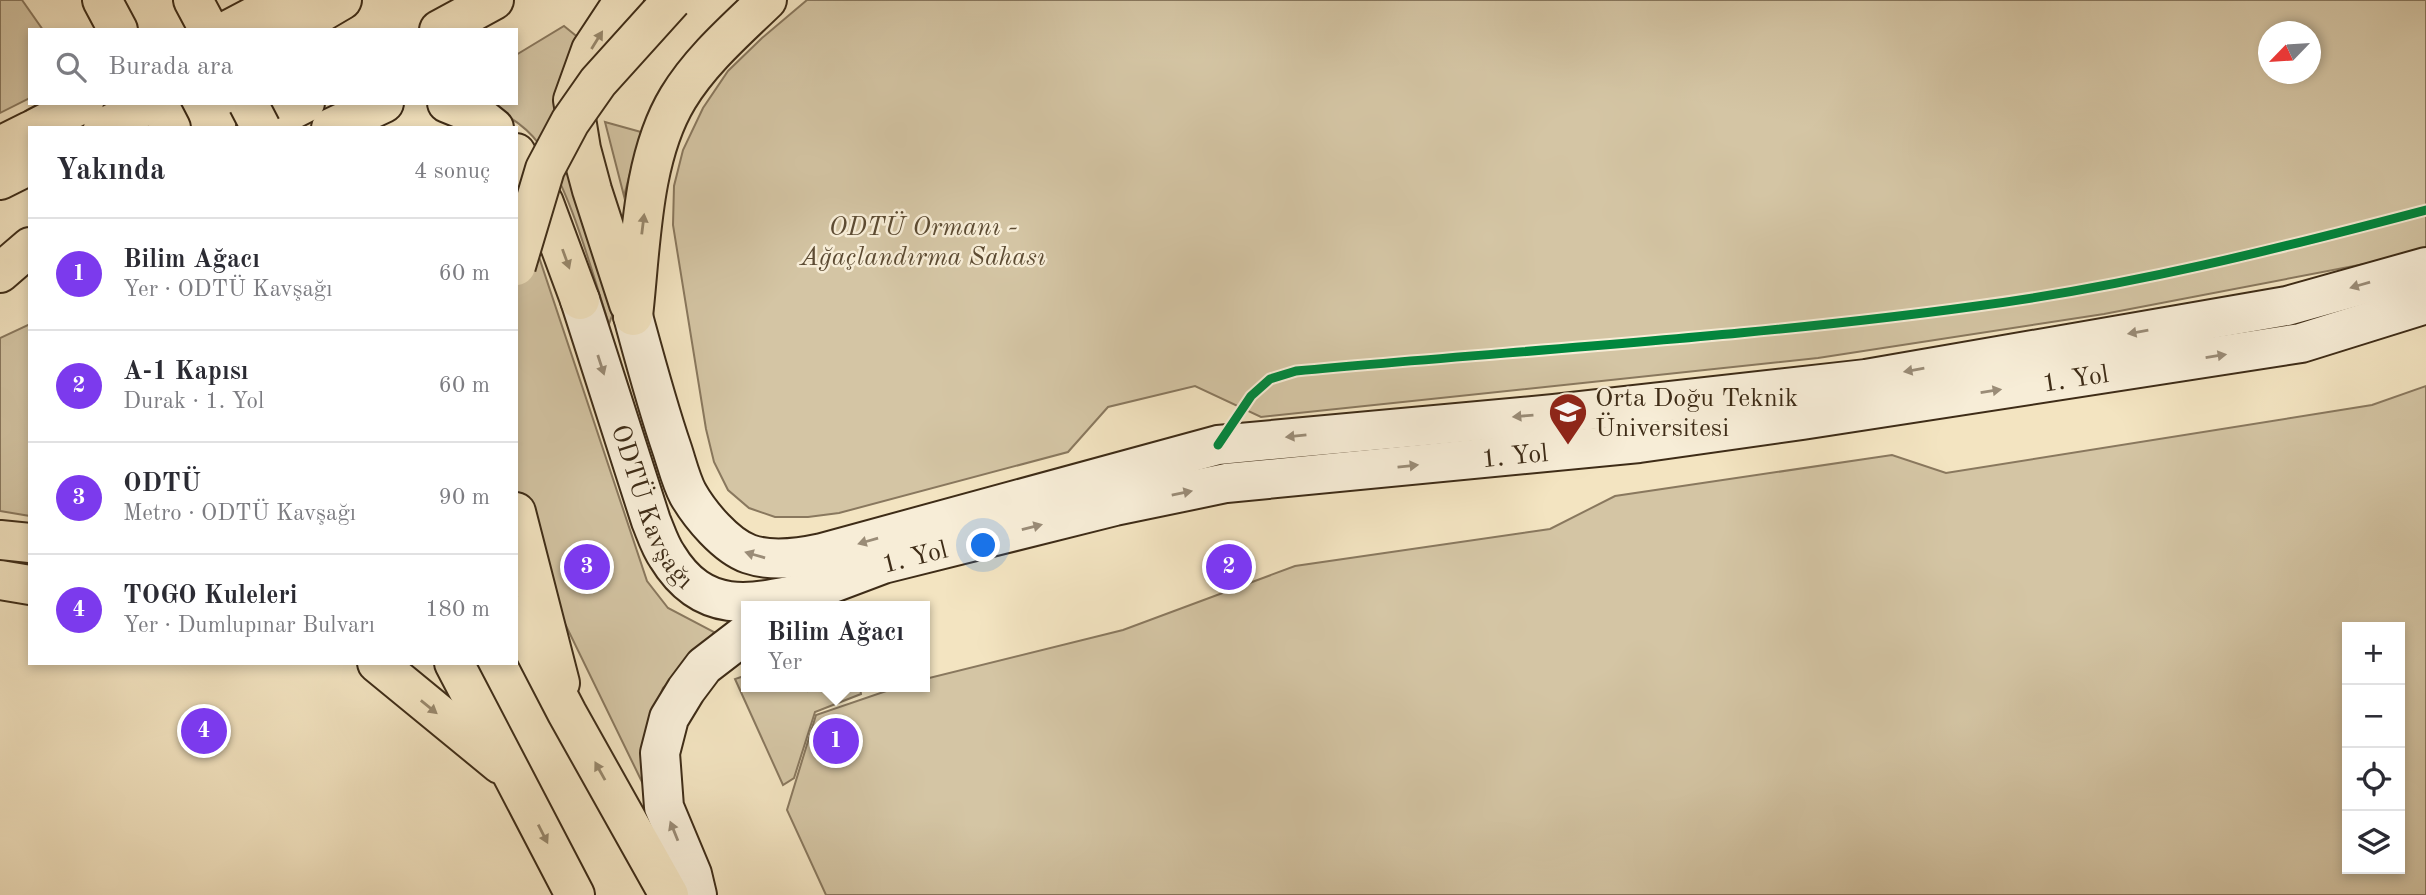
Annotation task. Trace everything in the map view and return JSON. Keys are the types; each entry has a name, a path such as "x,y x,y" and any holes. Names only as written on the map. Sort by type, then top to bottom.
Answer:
{"main road":[{"path":"102,0 117,28"},
{"path":"207,17 279,13 300,2 341,0"},
{"path":"443,28 494,0"},
{"path":"624,0 591,50 573,100 581,149 592,190 633,316"},
{"path":"518,259 545,169 570,122 598,82 672,0"},
{"path":"633,316 646,197 657,145 677,99 704,63 767,0"},
{"path":"40,126 81,105"},
{"path":"107,126 147,105"},
{"path":"159,105 170,126"},
{"path":"249,105 257,126"},
{"path":"262,126 300,105"},
{"path":"335,126 380,105"},
{"path":"452,105 479,116 492,126"},
{"path":"0,146 28,132"},
{"name":"ODTÜ Kavşağı","path":"518,156 544,203 580,300 651,522 665,555 685,581 710,596 741,604"},
{"path":"0,180 28,166"},
{"path":"0,261 28,248"},
{"path":"0,273 28,249"},
{"name":"1. Yol","path":"1764,408 1866,379 2287,306 2426,267"},
{"name":"1. Yol","path":"808,577 883,564 1110,491 1218,444 1555,414 1764,408 2301,343 2426,304"},
{"name":"ODTÜ Kavşağı","path":"633,316 663,422 687,493 705,519 746,553 770,559 808,577"},
{"name":"1. Yol","path":"808,577 1023,497 1110,491"},
{"path":"518,520 567,713"},
{"path":"0,540 28,543"},
{"name":"ODTÜ Kavşağı","path":"769,601 808,577"},
{"path":"0,580 28,585"},
{"path":"518,619 567,713 669,895"},
{"path":"697,895 692,874 664,807 660,753 669,718 685,690 704,666 741,638"},
{"path":"379,665 512,773"},
{"path":"455,665 575,895"}],"green space":[{"path":"0,0 22,0 42,28 28,28 28,99 0,113"},
{"name":"ODTÜ Ormanı - Ağaçlandırma Sahası","path":"807,0 2426,0 2426,249 2406,256 2104,314 1818,358 1261,417 1195,386 1108,407 1068,452 839,513 775,517 749,508 728,490 714,462 706,429 673,225 674,186 683,150 703,108 728,71"},
{"path":"564,26 580,39 614,310 609,324 571,208 551,164 528,131 487,105 518,105 518,54"},
{"path":"605,122 641,132 624,196"},
{"path":"528,224 647,581 668,608 714,632 699,653 663,688 646,732 643,784 518,527 518,262"},
{"path":"28,325 28,516 0,511 0,338"},
{"path":"2426,386 2426,895 826,895 787,810 816,715 883,692 930,692 930,678 1123,630 1295,566 1550,529 1615,496 1892,455 1946,473 2372,405"},
{"path":"741,677 741,692 861,694 815,712 794,778 783,785 735,679"}],"cycle path":[{"path":"1218,445 1251,396 1270,379 1296,371 1722,335 1892,317 2034,298 2203,265 2426,210"}],"place":[{"name":"Orta Doğu Teknik Üniversitesi","path":"1568,446"},
{"name":"ODTÜ","path":"587,567"},
{"name":"A-1 Kapısı","path":"1229,567"},
{"name":"TOGO Kuleleri","path":"204,731"},
{"name":"Bilim Ağacı","path":"836,741"}]}
